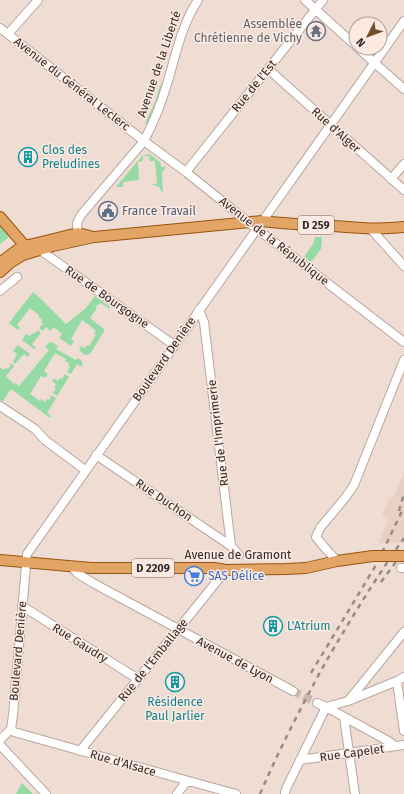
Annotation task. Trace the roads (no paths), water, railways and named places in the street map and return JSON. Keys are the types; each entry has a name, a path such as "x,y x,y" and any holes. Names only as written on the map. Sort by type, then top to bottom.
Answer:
{"main road":[{"path":"0,217 24,250"},
{"path":"0,272 24,250 78,237 94,237 248,222 259,225"},
{"name":"D 259","path":"259,225 280,223 390,229 404,227"},
{"path":"0,263 17,250 40,250 78,237"},
{"name":"Avenue de Gramont","path":"0,560 91,568 214,568 226,570 306,568 337,561 373,556 404,556"}],"street":[{"path":"8,34 38,0"},
{"name":"Avenue de la Liberté","path":"78,237 78,223 80,215 144,141 158,112 184,25 198,0"},
{"path":"305,0 348,39"},
{"name":"Rue de l'Est","path":"186,172 323,0"},
{"name":"Boulevard Denière","path":"11,730 26,554 404,22"},
{"name":"Avenue du Général Leclerc","path":"0,28 144,141"},
{"path":"367,56 404,89"},
{"name":"Rue d'Alger","path":"268,69 404,190"},
{"name":"Avenue de la République","path":"144,141 186,172 248,222"},
{"path":"391,179 404,164"},
{"name":"Avenue de la République","path":"259,225 404,342"},
{"path":"370,228 404,266"},
{"name":"Rue de Bourgogne","path":"40,250 174,345"},
{"path":"0,291 17,277"},
{"name":"Rue de l'Imprimerie","path":"199,310 205,329 231,546"},
{"path":"337,561 316,537 320,528 354,485 404,360"},
{"path":"0,406 35,429 45,440 85,470"},
{"name":"Rue Duchon","path":"96,455 231,546"},
{"path":"231,546 239,555"},
{"name":"Avenue de Lyon","path":"71,566 77,573 93,583 293,691"},
{"path":"91,568 93,583"},
{"name":"Rue de l'Emballage","path":"80,751 226,570"},
{"name":"Rue Gaudry","path":"22,606 138,679"},
{"path":"348,700 404,632"},
{"path":"371,673 373,691"},
{"path":"286,792 326,707 373,691 400,679 404,731"},
{"path":"317,703 395,746"},
{"path":"344,717 355,794"},
{"path":"0,740 11,730"},
{"name":"Rue d'Alsace","path":"11,730 80,751 236,794"},
{"path":"0,745 46,794"},
{"name":"Rue Capelet","path":"300,760 404,745"},
{"path":"177,794 187,781"}],"tunnel":[{"path":"293,691 317,703"}],"railway":[{"path":"399,511 404,493"},
{"path":"311,673 376,565 404,507"},
{"path":"260,794 290,729 324,665 362,601 404,538"},
{"path":"381,582 404,551"}],"place":[{"name":"Assemblée Chrétienne de Vichy","path":"316,31"},
{"name":"Clos des Preludines","path":"28,157"},
{"name":"France Travail","path":"108,211"},
{"name":"SAS Délice","path":"194,576"},
{"name":"L'Atrium","path":"273,626"},
{"name":"Résidence Paul Jarlier","path":"175,682"}]}
